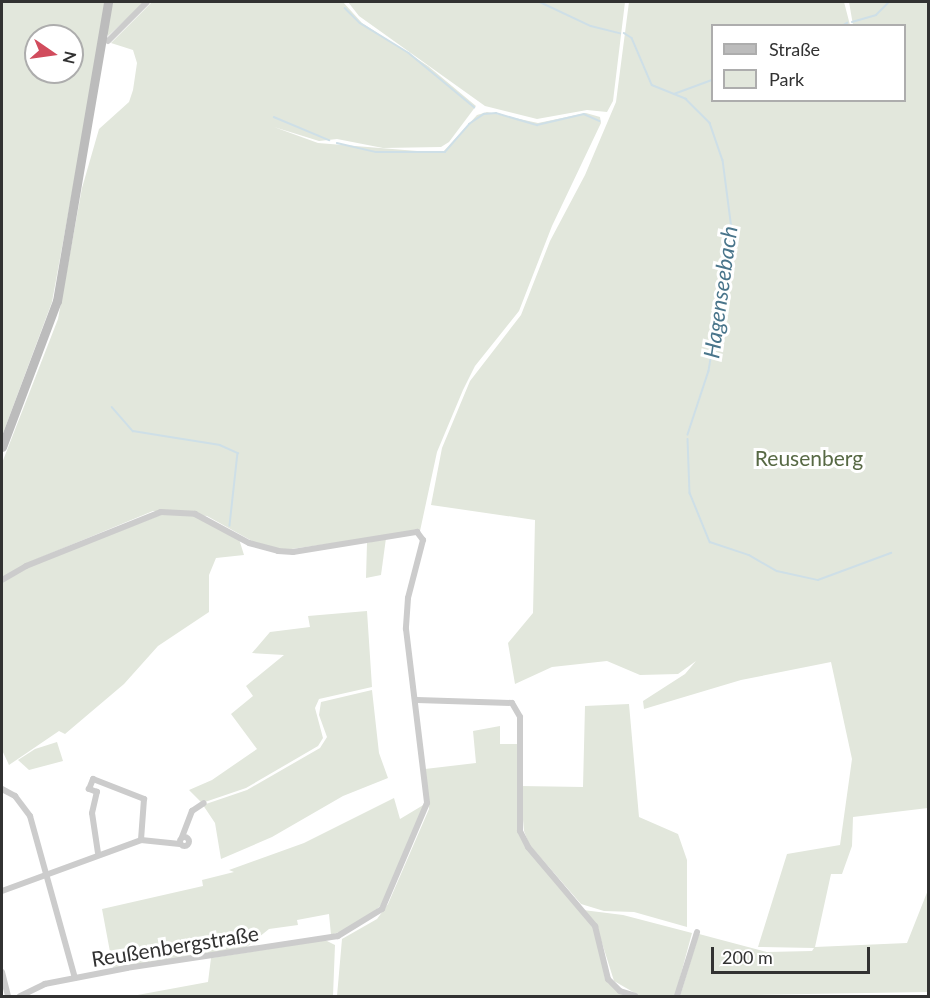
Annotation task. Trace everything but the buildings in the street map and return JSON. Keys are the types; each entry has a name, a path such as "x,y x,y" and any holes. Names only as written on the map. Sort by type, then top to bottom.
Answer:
{"main road":[{"path":"2,447 54,314 108,2"}],"street":[{"path":"108,41 147,2"},
{"path":"2,580 26,566 161,512 195,514 264,549 293,552 417,532 423,540 408,598 406,629 409,681 417,700 512,703 520,717 520,831 528,847 595,926 608,979 620,991 635,996"},
{"name":"Reußenbergstraße","path":"20,996 37,987 75,978 338,936 382,909 427,803 417,735 417,700"},
{"path":"98,853 92,813 97,792 89,789 93,779 144,799 141,840"},
{"path":"2,789 15,796 30,816 44,875 75,978"},
{"path":"2,891 98,853 141,840 181,840 192,811 204,803"},
{"path":"677,996 697,932"},
{"path":"2,972 8,996"}],"green space":[{"path":"2,2 107,2 52,302 2,436"},
{"path":"113,2 145,2 108,36 106,31"},
{"path":"152,2 343,2 362,23 428,66 476,106 449,142 441,147 383,148 337,139 319,141 274,127 318,143 442,153 477,115 487,112 538,123 586,113 600,117 601,123 552,226 519,311 475,366 463,390 437,452 420,531 284,550 259,545 207,516 153,511 32,561 2,578 2,463 58,319 82,188 99,129 129,102 133,90 137,63 133,50 111,43"},
{"path":"348,2 625,2 613,101 607,112 587,110 537,119 485,106 359,16"},
{"name":"Reusenberg","path":"629,2 844,2 850,24 711,24 711,102 906,102 906,24 853,24 849,2 928,2 928,808 853,817 852,846 842,874 831,874 815,947 907,943 928,890 928,992 680,996 699,934 767,952 812,951 814,948 758,947 787,854 840,845 852,759 831,662 741,680 644,709 643,701 685,674 696,661 678,674 640,675 607,661 552,667 515,684 508,643 533,613 535,520 431,505 442,448 470,381 521,315 550,241 585,175 616,102"},
{"path":"163,514 195,516 239,539 244,555 216,558 209,575 209,612 158,646 124,684 65,734 59,731 9,765 2,750 2,582 33,565"},
{"path":"386,538 381,575 366,578 367,543"},
{"path":"367,611 372,687 319,699 315,708 323,738 318,746 246,788 202,803 189,790 212,780 257,749 231,714 253,696 246,686 284,655 252,653 270,632 310,627 308,616"},
{"path":"372,690 379,753 388,778 343,796 272,837 221,859 215,823 203,805 247,790 320,748 327,737 319,715 321,702"},
{"path":"629,704 639,817 678,834 687,860 687,927 634,912 604,911 581,904 529,844 524,831 520,786 583,787 585,706"},
{"path":"500,726 500,744 517,744 520,837 595,929 607,980 629,996 337,996 342,939 377,919 388,904 429,809 425,769 476,763 473,731"},
{"path":"57,742 63,761 29,770 18,760 35,749"},
{"path":"394,798 400,819 425,804 384,903 356,926 331,935 329,914 297,920 298,925 269,929 243,950 113,968 102,909 203,886 202,880 234,872 229,870 304,843"},
{"path":"583,910 623,915 692,933 675,996 640,996 614,981 597,927"},
{"path":"325,940 335,945 333,996 132,996 208,982 211,958"}],"waterway":[{"path":"540,2 591,26 620,33"},
{"path":"852,22 876,15 889,2"},
{"path":"345,8 360,23 409,53 474,107"},
{"name":"Hagenseebach","path":"624,33 632,38 652,85 686,99 710,123 723,160 732,229 709,371 688,435"},
{"path":"674,94 711,80"},
{"path":"337,143 376,152 445,152 469,124 484,114 496,113 537,125 584,114 600,121"},
{"path":"274,117 329,140"},
{"path":"112,407 133,431 220,445 238,453 230,526"},
{"name":"Hagenseebach","path":"688,439 690,493 710,542 749,555 777,571 818,580 891,553"}]}
